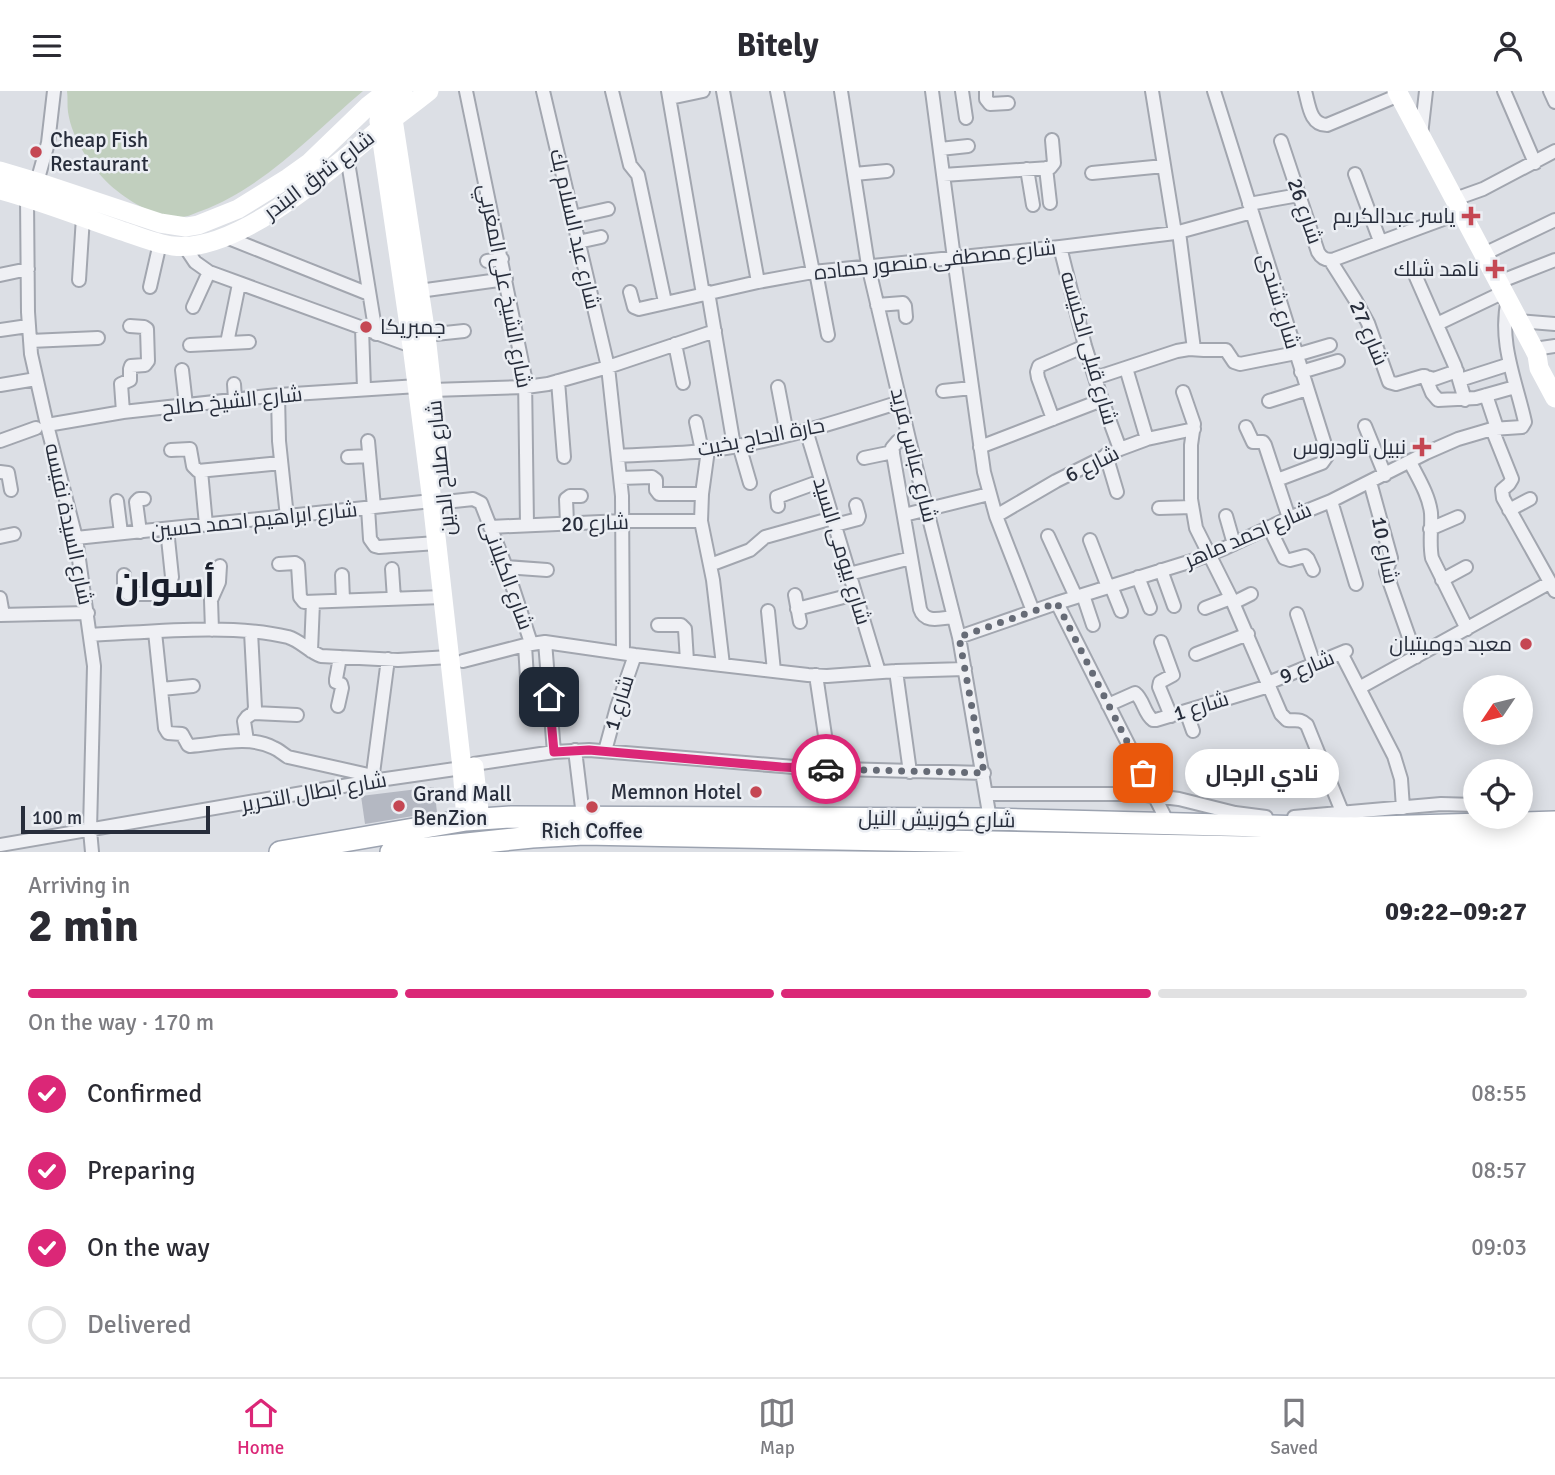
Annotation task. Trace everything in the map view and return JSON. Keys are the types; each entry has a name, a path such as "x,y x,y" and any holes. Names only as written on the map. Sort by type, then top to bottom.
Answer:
{"main road":[{"name":"شارع شرق البندر","path":"0,190 32,190 173,226 198,225 238,209 288,178 309,163 387,91"},
{"path":"386,124 379,113 381,109 403,91"},
{"name":"شارع شرق البندر","path":"0,171 83,217 160,243 185,247 197,245 226,237 273,212 429,91"},
{"path":"1398,93 1519,321 1542,350 1555,375"},
{"name":"شارع صلاح الدين","path":"386,124 419,291 419,340"},
{"name":"شارع صلاح الدين","path":"386,124 419,340 473,819"},
{"path":"1542,350 1539,368 1555,398"},
{"name":"شارع صلاح الدين","path":"439,502 437,543 443,597 457,659"},
{"name":"شارع كورنيش النيل","path":"280,852 473,819 583,816 990,819 1344,828 1463,823"},
{"path":"400,851 425,839 464,831 473,819"},
{"name":"شارع كورنيش النيل","path":"1533,821 1555,822"},
{"name":"شارع كورنيش النيل","path":"400,851 584,834 1245,847 1555,842"}],"street":[{"name":"شارع السيدة نفيسه","path":"54,91 48,143 32,190 28,325 41,426 76,538 88,613 94,666 90,831 92,852"},
{"name":"شارع الشيخ على المغربي","path":"466,91 526,387 527,525"},
{"name":"شارع عبد السلام بك","path":"543,91 608,367 623,521"},
{"path":"612,91 630,165 638,175 665,302"},
{"path":"703,91 669,95 737,445 750,483"},
{"path":"723,91 758,282"},
{"path":"777,91 828,335"},
{"name":"شارع عباس فريد","path":"841,91 868,265 959,637 990,819"},
{"path":"933,91 980,447 989,494 1033,611"},
{"path":"962,91 966,117"},
{"path":"986,91 986,99 990,104 1008,103"},
{"path":"1152,91 1194,349"},
{"name":"شارع شندى","path":"1214,91 1327,456 1322,463 1277,480"},
{"path":"1305,91 1313,120 1322,126 1398,93"},
{"path":"1421,135 1426,91"},
{"path":"1504,91 1535,163"},
{"path":"1550,91 1555,102"},
{"path":"943,175 1050,168 1054,163 1052,140"},
{"name":"شارع 26","path":"1281,141 1318,252 1330,260 1459,206 1483,189 1555,151"},
{"path":"940,149 968,146"},
{"path":"347,156 376,334"},
{"path":"1092,173 1164,166"},
{"path":"1046,168 1050,203"},
{"path":"1027,169 1032,205"},
{"path":"854,174 887,171"},
{"path":"1355,174 1380,241"},
{"name":"شارع مصطفى منصور حماده","path":"631,292 636,309 815,272 1177,232 1299,195"},
{"path":"572,217 608,209"},
{"path":"79,279 83,217"},
{"path":"1484,254 1555,220"},
{"path":"226,237 369,294"},
{"path":"578,242 601,237"},
{"path":"150,287 160,243"},
{"path":"185,247 195,262 209,272 376,334 419,340 464,331"},
{"name":"شارع قبلى الكنيسه","path":"1060,247 1085,346 1120,449"},
{"path":"486,261 502,259"},
{"name":"شارع 27","path":"1330,260 1368,323 1389,382 1396,384 1425,376 1434,379 1510,364"},
{"path":"1437,324 1504,291 1555,260"},
{"path":"0,275 28,269"},
{"path":"193,307 209,272"},
{"path":"1416,277 1458,375 1465,400"},
{"path":"419,291 506,279"},
{"path":"220,358 239,284"},
{"path":"1425,376 1438,400 1465,400 1515,387 1504,334 1504,291"},
{"path":"877,305 903,303 906,317"},
{"path":"1519,321 1555,324"},
{"path":"0,330 28,325"},
{"path":"124,412 121,384 130,380 131,366 145,365 148,361 147,329 130,326"},
{"path":"362,328 364,389"},
{"name":"شارع الشيخ صالح","path":"0,441 41,426 124,412 278,395 364,389 526,387 608,367 715,331"},
{"path":"30,341 98,338"},
{"path":"190,345 249,342"},
{"path":"675,344 684,383"},
{"path":"1095,378 1189,349 1226,350 1234,362 1240,364 1330,345"},
{"path":"1053,419 1038,377 1039,366 1085,346"},
{"path":"1301,372 1338,361"},
{"path":"1126,368 1147,439"},
{"path":"182,370 186,405"},
{"path":"0,385 36,379"},
{"path":"558,381 564,457"},
{"path":"234,384 235,400"},
{"path":"778,387 787,434"},
{"name":"شارع احمد ماهر","path":"959,637 1209,554 1331,501 1458,439 1494,428 1522,427 1525,422 1515,387"},
{"path":"943,391 972,388"},
{"path":"1269,401 1307,389"},
{"path":"1183,392 1194,420 1191,445 1192,507 1196,528 1248,634 1284,717 1287,720 1297,719 1307,725 1343,814"},
{"path":"278,395 287,517"},
{"path":"1403,808 1401,779 1394,757 1359,688 1467,629 1552,587 1502,494 1502,490 1512,479 1494,428 1486,395"},
{"path":"980,447 1102,400"},
{"name":"حارة الحاج بخيت","path":"618,456 705,451 737,445 806,430 900,402"},
{"path":"696,422 705,451 701,521 713,580 723,665"},
{"path":"1365,426 1385,475"},
{"path":"1247,427 1253,442 1265,443 1289,518"},
{"name":"شارع 6","path":"996,516 1106,455 1147,439 1194,429"},
{"name":"شارع بيومى السيد","path":"806,430 878,672"},
{"path":"909,439 894,444 893,452 921,614 928,619 954,617"},
{"path":"368,441 370,539 379,547 437,543"},
{"path":"172,450 190,449 194,468 201,471 281,463"},
{"path":"864,458 893,452"},
{"path":"1106,455 1117,492"},
{"path":"348,457 369,456"},
{"path":"1410,462 1429,503 1432,558 1467,629"},
{"path":"201,471 206,525"},
{"path":"0,472 8,473 11,490"},
{"path":"620,478 652,477 656,480 659,494 702,494"},
{"path":"778,506 777,497 821,481"},
{"name":"شارع 10","path":"1370,482 1391,558 1386,572 1416,657"},
{"path":"904,515 989,494"},
{"path":"567,523 566,499 580,496"},
{"path":"140,531 136,502 144,499"},
{"name":"شارع الكيلانى","path":"439,502 473,499 481,503 506,567 528,644 528,695"},
{"path":"1509,510 1530,499"},
{"path":"117,501 121,534"},
{"path":"1331,501 1356,585"},
{"name":"شارع ابراهيم احمد حسين","path":"76,538 439,502"},
{"path":"710,565 750,551 765,537 858,519 856,505"},
{"path":"1159,508 1192,507"},
{"path":"1226,516 1234,544"},
{"path":"1430,529 1458,517"},
{"name":"شارع 20","path":"490,527 623,521 701,521"},
{"name":"شارع 1","path":"605,751 629,654 623,521"},
{"path":"1269,527 1284,558 1290,560 1305,556 1313,570"},
{"path":"124,575 124,588 128,594 158,594 169,588 172,577 167,529"},
{"path":"0,537 14,534"},
{"path":"1048,536 1093,625"},
{"path":"1090,540 1121,611"},
{"path":"849,574 911,558"},
{"path":"279,564 296,564 299,567 300,597 304,602 443,597"},
{"path":"212,630 211,600 219,582 220,566"},
{"path":"506,567 548,570"},
{"path":"1442,580 1466,567"},
{"path":"392,569 394,599"},
{"path":"1161,570 1174,606"},
{"path":"342,575 343,600"},
{"path":"1138,577 1150,608"},
{"path":"797,609 855,594"},
{"path":"1205,607 1251,594"},
{"path":"795,595 800,622"},
{"path":"0,597 1,615 88,613"},
{"path":"311,651 313,602"},
{"path":"1057,603 1169,825"},
{"path":"768,611 774,671"},
{"path":"1297,614 1314,664"},
{"path":"658,625 681,625 685,629 687,661"},
{"path":"90,635 212,630 251,632 287,637 321,656 388,660 457,659 545,642 816,675 965,669"},
{"path":"155,632 166,731 182,734 190,746 247,741 271,746 288,757 373,778 388,660"},
{"path":"251,632 254,713"},
{"path":"1196,654 1248,634"},
{"path":"545,642 554,752"},
{"path":"1161,642 1174,675 1160,682 1159,687 1171,716"},
{"name":"شارع 9","path":"1269,684 1343,652 1359,688"},
{"path":"338,706 342,688 335,679 340,657"},
{"path":"896,671 910,772"},
{"path":"816,675 830,769"},
{"name":"شارع 1","path":"1108,705 1135,693 1150,719 1156,720 1269,684"},
{"path":"161,689 193,686"},
{"path":"1186,711 1193,731"},
{"path":"247,741 244,721 254,713 297,715"},
{"path":"575,750 583,816"},
{"name":"شارع ابطال التحرير","path":"0,845 90,831 373,778 575,750 781,767 984,773"},
{"path":"986,793 1155,796 1235,813 1290,818 1463,804"}],"green space":[{"path":"67,91 363,91 287,158 246,188 191,215 171,217 142,207 103,178 83,152 74,132 68,112"}],"building":[{"name":"Grand Mall BenZion","path":"434,787 437,812 365,824 361,796"}],"way so far":[{"path":"826,769 984,773 959,637 1057,603 1143,773"}],"place":[{"name":"Cheap Fish Restaurant","path":"36,152"},
{"name":"ياسر عبدالكريم","path":"1471,216"},
{"name":"ناهد شلك","path":"1495,269"},
{"name":"جمبريكا","path":"366,327"},
{"name":"نبيل تاودروس","path":"1422,447"},
{"name":"معبد دوميتيان","path":"1526,644"},
{"name":"نادي الرجال","path":"1143,773"},
{"name":"Memnon Hotel","path":"756,792"},
{"name":"Grand Mall BenZion","path":"399,806"},
{"name":"Rich Coffee","path":"592,807"}],"district":[{"name":"أسوان","path":"165,585"}],"route":[{"path":"549,697 554,752 589,750 826,769"}]}
